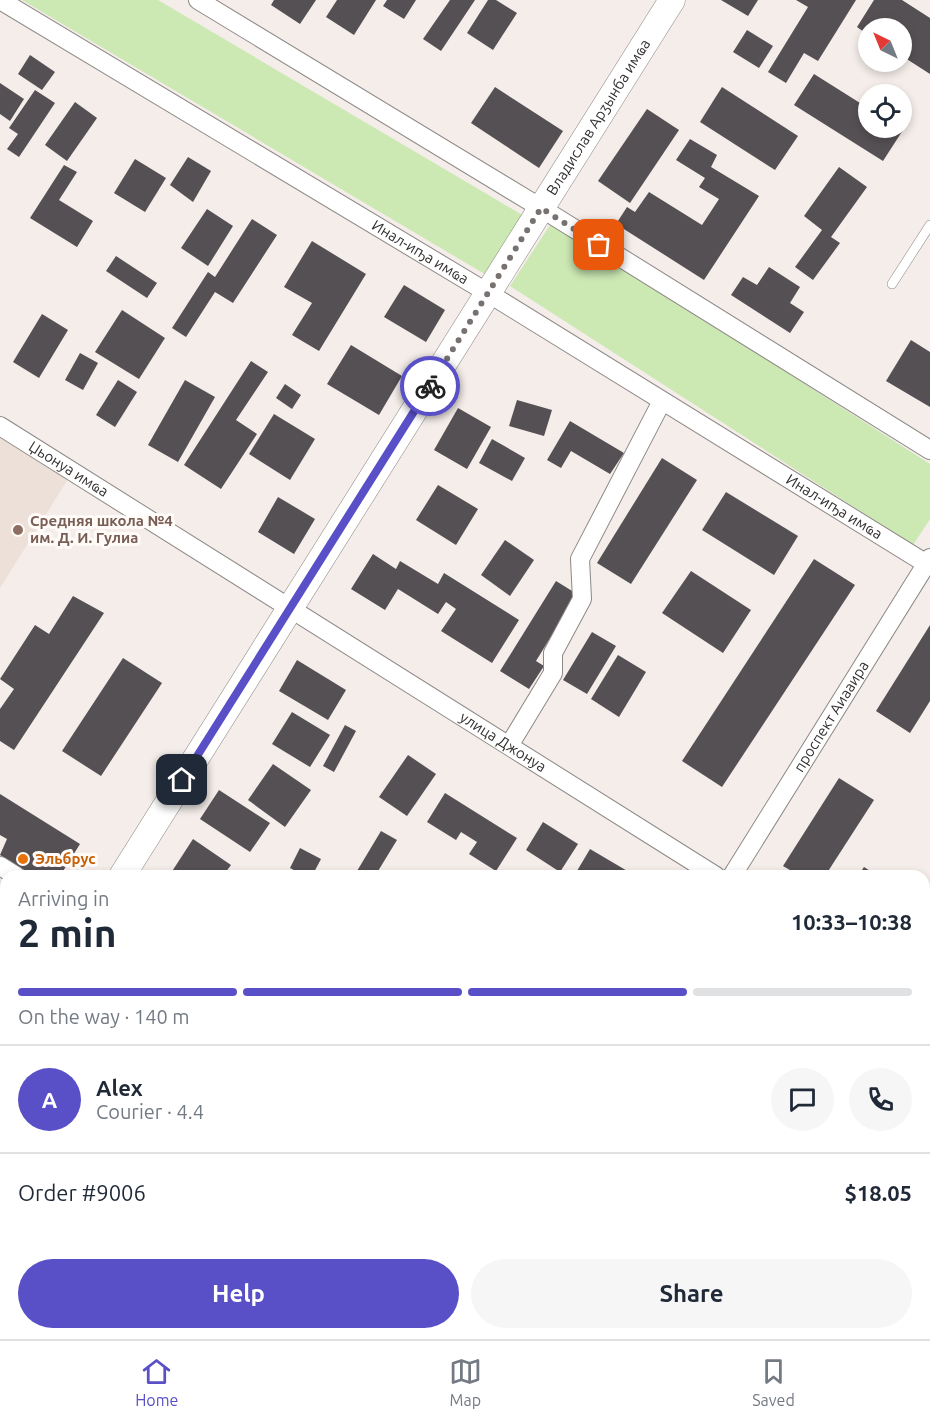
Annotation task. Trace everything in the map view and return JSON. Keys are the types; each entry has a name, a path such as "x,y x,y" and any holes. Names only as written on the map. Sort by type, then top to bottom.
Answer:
{"main road":[{"name":"Владислав Арӡынба имҩа","path":"126,870 672,0"}],"street":[{"name":"Инал-иҧа имҩа","path":"0,0 488,293 929,563"},
{"path":"198,0 541,208 930,450"},
{"path":"510,744 553,674 553,653 582,599 580,559 662,401"},
{"name":"Џьонуа имҩа","path":"0,426 291,607"},
{"name":"проспект Аиааира","path":"736,870 929,563"},
{"name":"улица Джонуа","path":"291,607 707,870"}],"lane":[{"path":"892,284 930,225"}],"shaded area":[{"name":"Средняя школа №4 им. Д. И. Гулиа","path":"0,426 73,471 0,588"}],"green space":[{"path":"22,0 158,0 524,216 488,276"},
{"path":"552,222 930,464 930,519 913,545 510,286"}],"building":[{"path":"274,0 316,0 300,24 271,5"},
{"path":"337,0 376,0 354,35 326,17"},
{"path":"387,0 416,0 404,19 383,6"},
{"path":"450,0 475,0 441,51 423,39"},
{"path":"488,0 496,0 517,13 493,50 467,33"},
{"path":"721,0 758,0 748,16"},
{"path":"796,0 856,0 818,61 804,53 786,83 768,72 808,7"},
{"path":"874,0 902,0 930,18 930,74 912,62 912,18 863,18"},
{"path":"747,30 773,46 759,68 733,52"},
{"path":"30,55 55,72 42,90 18,74"},
{"path":"814,74 858,102 858,138 898,138 883,161 794,105"},
{"path":"0,83 24,99 10,121 0,114"},
{"path":"495,87 563,131 539,168 471,123"},
{"path":"722,87 798,136 775,170 700,122"},
{"path":"35,90 55,103 19,157 7,149 18,134 9,128"},
{"path":"75,102 97,118 67,161 45,145"},
{"path":"647,109 679,130 630,203 598,181"},
{"path":"690,139 717,155 711,167 759,196 704,280 616,224 627,207 635,212 649,192 702,225 719,199 699,187 705,178 676,160"},
{"path":"188,157 211,171 193,202 170,185"},
{"path":"135,159 166,178 145,212 114,193"},
{"path":"64,165 77,172 59,200 93,221 77,247 30,218"},
{"path":"839,167 867,187 831,237 840,243 813,280 795,267 822,230 804,216"},
{"path":"207,209 233,226 208,266 181,248"},
{"path":"252,219 277,235 233,303 215,292 186,337 172,328 208,272 215,277"},
{"path":"312,241 366,274 319,351 292,335 312,303 284,287"},
{"path":"116,256 157,283 147,298 106,271"},
{"path":"769,267 800,287 790,303 804,312 790,333 731,295 743,277 757,285"},
{"path":"404,285 445,310 426,342 384,317"},
{"path":"122,310 165,338 139,379 95,352"},
{"path":"42,314 68,330 39,378 13,362"},
{"path":"911,340 930,352 930,407 886,381"},
{"path":"351,345 402,376 379,415 327,384"},
{"path":"80,353 98,363 83,390 65,380"},
{"path":"251,361 268,372 236,420 257,434 221,489 184,465"},
{"path":"118,380 137,392 115,427 96,415"},
{"path":"185,380 215,397 178,462 148,445"},
{"path":"285,384 301,395 292,409 276,398"},
{"path":"517,400 552,410 544,436 509,426"},
{"path":"458,408 491,427 467,469 434,450"},
{"path":"274,414 315,439 290,480 249,454"},
{"path":"570,421 624,453 610,474 571,451 561,468 547,460"},
{"path":"492,439 525,458 512,481 479,463"},
{"path":"662,458 697,480 631,584 597,563"},
{"path":"438,485 478,509 456,545 416,520"},
{"path":"726,492 798,536 774,575 702,530"},
{"path":"278,497 315,519 294,554 258,532"},
{"path":"505,540 534,560 510,596 481,575"},
{"path":"373,554 396,569 400,561 438,584 444,573 519,620 492,663 441,631 456,609 446,602 438,614 398,589 385,610 351,589"},
{"path":"814,559 855,585 722,787 682,761"},
{"path":"691,571 751,610 723,653 662,613"},
{"path":"556,581 577,594 536,661 544,666 529,689 500,671"},
{"path":"73,596 104,613 14,750 0,741 0,709 14,689 0,679 35,625 49,634"},
{"path":"930,625 930,701 910,733 876,711"},
{"path":"592,632 616,646 587,694 563,680"},
{"path":"618,655 646,672 619,717 591,699"},
{"path":"123,658 162,683 101,776 62,751"},
{"path":"297,660 346,690 328,720 279,691"},
{"path":"292,712 330,735 310,767 272,744"},
{"path":"345,725 356,731 334,772 323,766"},
{"path":"408,755 436,774 407,816 379,797"},
{"path":"273,764 311,790 285,827 248,800"},
{"path":"839,778 874,800 829,870 790,870 783,866"},
{"path":"219,790 270,823 250,852 200,819"},
{"path":"445,793 517,838 497,870 494,870 469,854 477,842 461,832 456,840 427,822"},
{"path":"0,794 80,844 64,870 24,870 0,855 7,839 0,835"},
{"path":"543,822 578,844 561,870 557,870 526,850"},
{"path":"381,831 397,840 379,870 358,870"},
{"path":"193,839 231,865 227,870 173,870"},
{"path":"300,848 321,859 315,870 290,868"},
{"path":"590,849 626,870 578,870"}],"way so far":[{"path":"430,386 541,208 599,245"}],"place":[{"name":"Средняя школа №4 им. Д. И. Гулиа","path":"18,530"},
{"name":"Эльбрус","path":"23,859"}],"route":[{"path":"182,780 430,386"}]}
